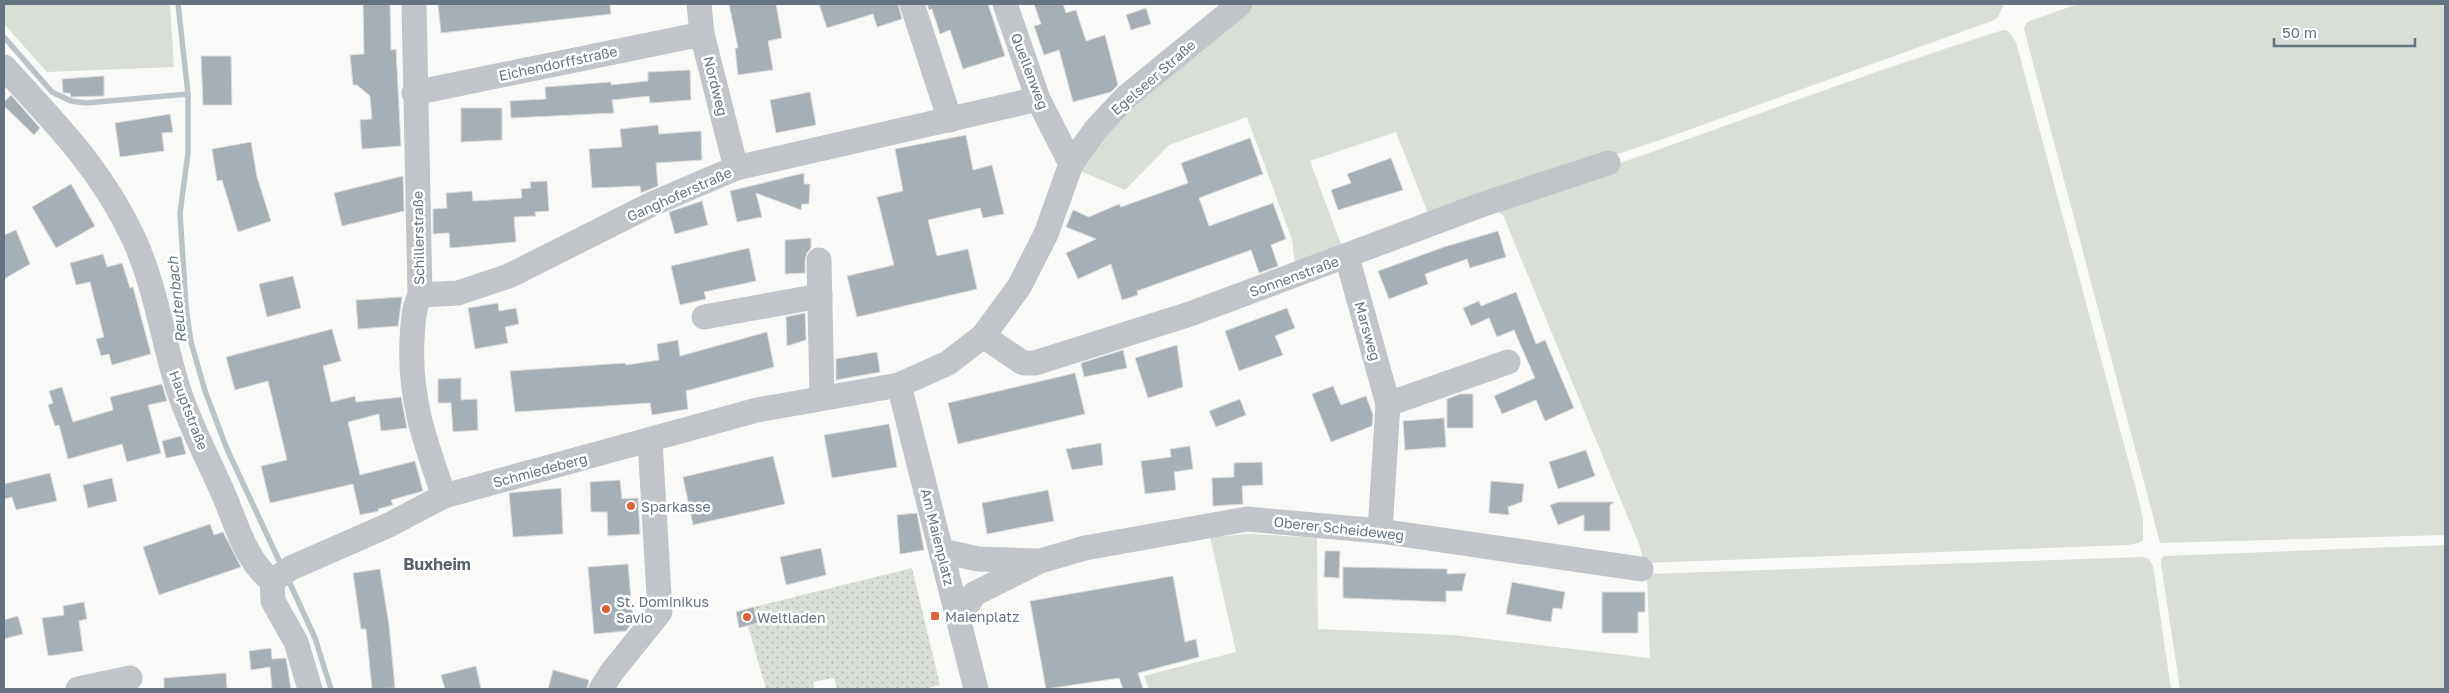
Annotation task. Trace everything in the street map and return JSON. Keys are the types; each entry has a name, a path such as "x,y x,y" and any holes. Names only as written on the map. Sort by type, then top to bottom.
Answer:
{"street":[{"name":"Schillerstraße","path":"414,4 414,93 420,295 413,319 412,385 422,436 444,496"},
{"name":"Nordweg","path":"698,4 702,34 736,168"},
{"path":"912,4 950,120"},
{"name":"Quellenweg","path":"1005,4 1038,99 1072,164"},
{"name":"Egelseer Straße","path":"899,385 948,363 983,336 1019,287 1042,242 1072,164 1096,129 1126,97 1240,4"},
{"name":"Eichendorffstraße","path":"414,93 702,34"},
{"name":"Hauptstraße","path":"4,67 44,108 87,159 121,214 147,274 177,386 243,540 262,572 282,574"},
{"name":"Ganghoferstraße","path":"420,295 458,293 509,276 652,204 736,168 1038,99"},
{"name":"Sonnenstraße","path":"983,336 1019,360 1035,363 1190,314 1347,257 1481,205 1608,163"},
{"name":"Marsweg","path":"1347,257 1388,404 1380,532"},
{"path":"819,260 822,398"},
{"path":"704,318 820,296"},
{"path":"1388,404 1508,362"},
{"name":"Schmiedeberg","path":"282,574 389,525 444,496 650,441 757,410 899,385"},
{"name":"Am Maienplatz","path":"899,385 976,689"},
{"path":"607,684 660,612 650,441"},
{"name":"Oberer Scheideweg","path":"959,620 974,594 1040,561 1085,548 1246,519 1380,532 1641,568"},
{"name":"Oberer Scheideweg","path":"942,551 978,559 1040,561"},
{"path":"282,574 273,601 296,642 310,689"},
{"path":"78,689 130,678"}],"shaded area":[{"path":"4,4 170,4 174,67 47,72 4,24"},
{"path":"1255,4 2004,4 1998,17 1992,21 1666,138 1429,216 1396,132 1310,161 1342,247 1295,265 1292,240 1247,117 1169,145 1125,190 1078,170 1130,103"},
{"path":"2078,4 2445,4 2445,535 2160,543 2024,29 2026,23 2032,20"},
{"path":"2003,30 2008,31 2016,42 2137,493 2143,519 2143,540 2128,545 1644,563 1639,544 1503,215 1491,207"},
{"path":"1252,534 1317,538 1318,629 1454,635 1650,658 1647,574 2143,557 2149,559 2153,566 2171,689 1149,689 1144,676 1236,652 1210,537"},
{"path":"2445,545 2445,689 2180,689 2161,564 2161,559 2164,556"},
{"path":"912,568 940,685 925,689 837,689 834,678 813,682 815,689 766,689 748,626 758,623 754,607"}],"building":[{"path":"363,4 390,4 391,50 396,49 401,146 362,149 360,120 372,119 370,96 357,85 353,85 350,55 364,54"},
{"path":"438,4 610,4 611,14 441,33"},
{"path":"729,4 776,4 782,38 768,41 773,70 738,75 735,48 738,48"},
{"path":"819,4 898,4 902,19 877,27 873,14 827,28"},
{"path":"927,4 988,4 1005,56 963,69 950,30 940,34 932,9 929,10"},
{"path":"1034,4 1063,4 1066,13 1076,10 1086,41 1105,35 1118,85 1111,92 1073,102 1059,50 1044,55 1034,26 1041,24"},
{"path":"1146,8 1151,24 1131,30 1126,15"},
{"path":"201,56 231,56 232,105 203,105"},
{"path":"690,70 691,100 650,103 649,96 612,100 614,113 511,118 510,101 546,99 545,87 611,82 611,85 648,81 648,72"},
{"path":"104,76 104,96 71,97 70,93 63,93 62,79"},
{"path":"810,92 816,125 776,133 770,100"},
{"path":"11,95 40,128 34,135 4,106 4,102"},
{"path":"461,108 502,108 502,140 461,142"},
{"path":"170,114 173,132 162,133 164,151 120,157 115,123"},
{"path":"658,125 659,134 701,131 702,160 656,163 658,186 641,193 640,186 592,188 589,149 622,147 620,129"},
{"path":"966,135 973,170 992,165 1004,214 983,218 980,208 928,220 937,256 968,249 977,289 857,317 847,276 894,265 877,197 903,191 895,149"},
{"path":"1250,138 1263,174 1199,198 1209,226 1273,203 1286,239 1271,245 1278,266 1259,273 1251,250 1137,291 1138,295 1122,300 1111,264 1078,279 1066,253 1096,239 1066,227 1073,210 1089,217 1119,204 1121,207 1188,183 1181,163"},
{"path":"251,142 257,177 271,221 238,232 222,180 217,181 212,149"},
{"path":"1391,158 1403,190 1338,210 1331,190 1351,183 1347,174"},
{"path":"804,173 804,184 810,184 809,204 802,204 801,210 756,193 762,217 737,222 730,191"},
{"path":"403,176 404,211 342,226 334,193"},
{"path":"547,181 549,211 535,212 536,216 514,217 516,242 450,248 449,233 433,234 433,209 447,208 446,193 472,191 473,201 522,198 521,189 531,188 530,182"},
{"path":"71,184 95,226 56,248 32,207"},
{"path":"702,201 708,225 675,234 669,212"},
{"path":"16,230 30,264 4,279 4,235"},
{"path":"1498,231 1506,257 1470,268 1467,259 1425,274 1428,284 1389,299 1378,271 1444,247"},
{"path":"811,238 811,248 805,260 805,273 785,274 785,240"},
{"path":"749,248 756,281 704,292 706,299 680,305 671,266"},
{"path":"103,254 107,267 122,263 130,288 133,287 151,354 112,365 109,354 101,356 96,339 104,337 90,282 76,285 70,263"},
{"path":"293,276 301,308 267,317 259,284"},
{"path":"1516,292 1536,344 1545,340 1574,408 1545,421 1536,400 1502,414 1494,396 1535,378 1514,330 1497,337 1489,318 1471,326 1463,308 1479,301 1481,306"},
{"path":"402,297 398,326 358,329 356,300"},
{"path":"498,303 499,311 516,308 519,324 505,327 508,343 475,349 468,308"},
{"path":"1287,308 1295,328 1275,336 1283,355 1239,371 1225,331"},
{"path":"805,313 806,340 787,346 786,317"},
{"path":"332,329 341,361 323,366 331,402 355,396 356,402 401,397 407,428 381,431 379,414 348,422 360,475 415,461 423,491 391,500 393,505 378,509 379,511 360,515 353,484 270,503 261,466 287,460 268,381 235,390 226,357"},
{"path":"767,332 774,367 686,391 688,409 652,415 650,403 515,412 510,371 625,363 626,365 659,360 657,344 678,340 680,356"},
{"path":"1177,345 1183,387 1148,398 1135,358"},
{"path":"1123,350 1127,368 1084,377 1081,363"},
{"path":"877,352 880,372 836,380 836,359"},
{"path":"1075,373 1085,414 958,444 948,403"},
{"path":"461,378 461,400 477,399 478,430 453,432 451,403 438,403 438,379"},
{"path":"162,384 167,401 148,405 161,453 127,462 122,444 68,459 59,425 55,426 48,405 53,403 49,391 62,387 73,422 113,410 110,397"},
{"path":"1333,386 1341,405 1366,396 1373,415 1372,426 1331,442 1312,394"},
{"path":"1460,394 1473,394 1473,428 1447,428 1447,399"},
{"path":"1240,399 1246,415 1216,427 1209,411"},
{"path":"1444,418 1446,447 1405,450 1403,421"},
{"path":"889,424 897,467 832,478 824,435"},
{"path":"181,436 186,454 166,458 162,441"},
{"path":"1101,443 1103,465 1072,470 1066,449"},
{"path":"1190,446 1193,469 1174,472 1176,490 1145,494 1141,461 1171,457 1170,449"},
{"path":"1586,450 1595,476 1558,489 1549,462"},
{"path":"773,456 785,504 693,525 683,477"},
{"path":"1262,462 1263,485 1242,486 1243,504 1213,506 1212,478 1234,477 1234,463"},
{"path":"50,473 57,501 16,510 12,497 4,499 4,484"},
{"path":"112,478 117,501 88,508 83,485"},
{"path":"620,480 622,499 638,498 640,534 608,536 607,512 591,512 590,482"},
{"path":"1491,481 1524,484 1522,502 1508,507 1509,515 1489,513"},
{"path":"561,488 563,534 513,537 509,493"},
{"path":"1048,490 1054,521 987,534 982,503"},
{"path":"1559,502 1614,502 1610,505 1610,531 1584,531 1584,515 1558,525 1550,505"},
{"path":"917,513 924,550 900,554 897,515"},
{"path":"210,524 214,535 223,532 241,567 159,595 143,547"},
{"path":"821,548 826,575 786,585 780,557"},
{"path":"1325,551 1340,551 1339,578 1324,577"},
{"path":"628,564 633,622 626,631 594,634 588,567"},
{"path":"1343,567 1447,569 1447,574 1466,573 1462,591 1446,591 1446,602 1343,598"},
{"path":"380,569 389,625 395,688 372,689 366,629 361,629 353,573"},
{"path":"1173,576 1185,642 1196,639 1199,657 1138,673 1143,689 1123,689 1119,678 1046,689 1030,601"},
{"path":"1512,582 1565,592 1562,609 1553,608 1551,622 1506,614"},
{"path":"1602,592 1645,592 1645,612 1638,612 1638,633 1602,633"},
{"path":"84,602 87,619 79,621 83,651 48,656 42,618 64,615 63,606"},
{"name":"Weltladen","path":"754,607 758,623 739,628 736,612"},
{"path":"18,616 23,634 4,639 4,620"},
{"path":"271,648 272,659 286,658 291,689 272,689 270,667 251,670 249,651"},
{"path":"476,666 481,689 445,689 441,675"},
{"path":"553,670 589,680 587,689 548,689"},
{"path":"226,673 227,689 164,689 164,678"}],"waterway":[{"path":"178,4 188,94"},
{"name":"Reutenbach","path":"4,37 52,92 71,101 86,103 188,94 188,153 180,213 186,307 191,342 205,391 227,449 282,567"},
{"name":"Reutenbach","path":"287,577 315,638 331,689"}],"place":[{"name":"Sparkasse","path":"631,506"},
{"name":"St. Dominikus Savio","path":"606,609"},
{"name":"Maienplatz","path":"935,616"},
{"name":"Weltladen","path":"747,617"}],"district":[{"name":"Buxheim","path":"437,564"}]}
